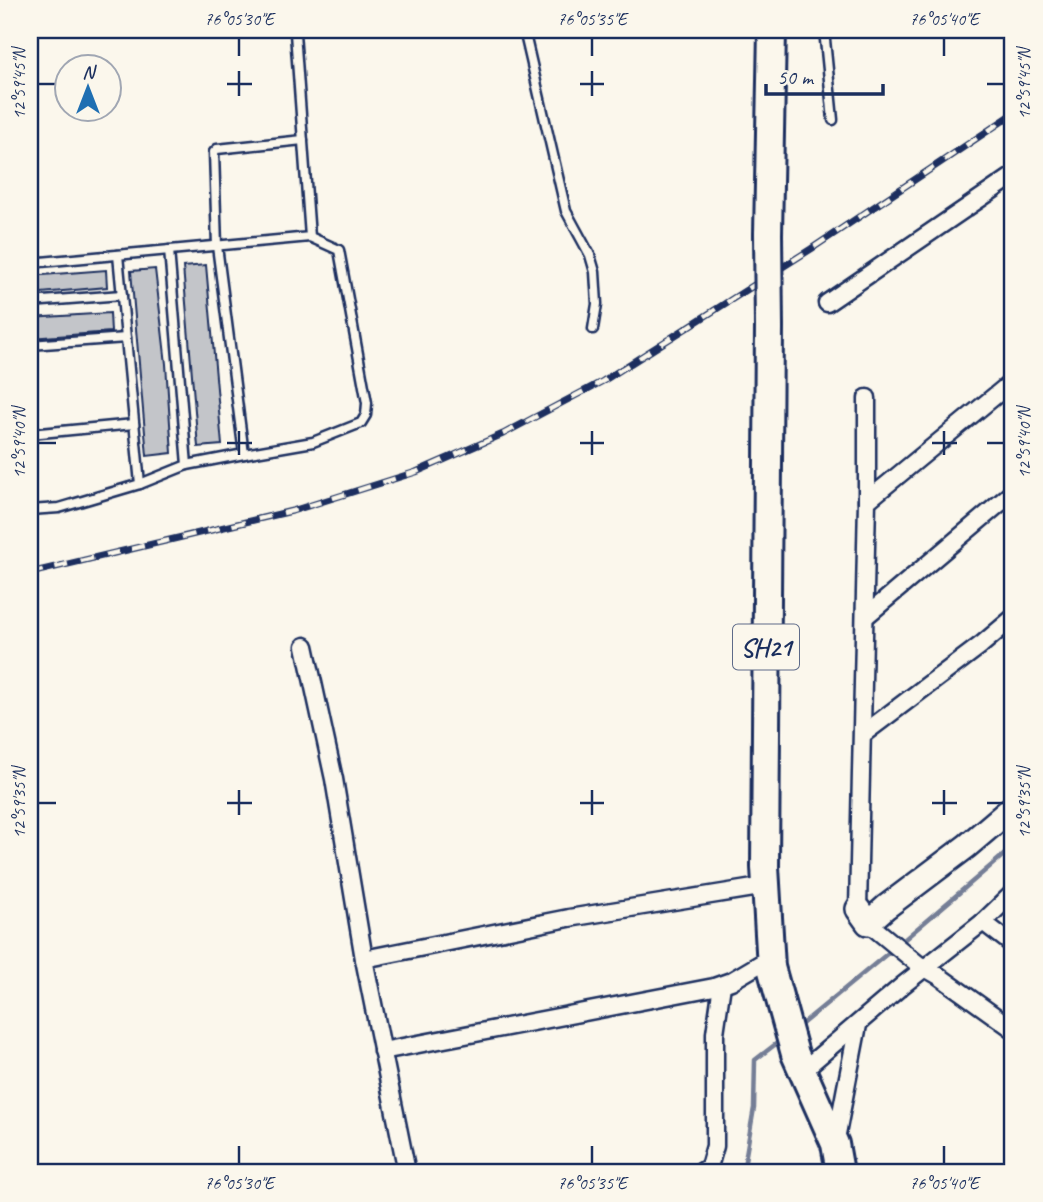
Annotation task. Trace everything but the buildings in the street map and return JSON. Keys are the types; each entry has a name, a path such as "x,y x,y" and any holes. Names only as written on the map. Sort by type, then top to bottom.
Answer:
{"main road":[{"name":"SH21","path":"772,30 768,234 766,886 770,962 799,1062 835,1144 839,1172"}],"street":[{"path":"827,303 1013,176"},
{"path":"867,501 1013,381"},
{"path":"867,398 863,916 921,966 1013,1029"},
{"path":"865,617 1013,492"},
{"path":"863,734 1013,618"},
{"path":"305,646 334,779 364,959 407,1172"},
{"path":"863,916 886,906 967,846 1013,807"},
{"path":"364,959 569,918 766,886"},
{"path":"799,1062 858,1025 921,966 983,922 1013,893"},
{"path":"983,922 1013,945"},
{"path":"382,1051 722,985 770,962"},
{"path":"701,1172 709,1167 715,1146 715,1033 722,985"},
{"path":"835,1144 858,1025"}],"lane":[{"path":"297,30 295,33 310,237"},
{"path":"524,30 566,211 590,255 595,272 597,304 593,329"},
{"path":"824,30 834,120"},
{"path":"244,454 217,246 215,151 303,140"},
{"path":"30,263 310,237 339,250 367,402 366,415 361,423 313,442 187,466 140,484 59,508 30,510"},
{"path":"170,250 187,466"},
{"path":"118,255 140,484"},
{"path":"30,302 121,295"},
{"path":"30,345 126,338"},
{"path":"30,434 134,424"}],"waterway":[{"path":"899,944 1013,847"},
{"path":"797,1028 893,949"},
{"path":"743,1172 754,1108 755,1060 781,1040"}],"railway":[{"path":"30,573 292,511 416,472 503,434 603,381 811,249 1013,114"}]}
